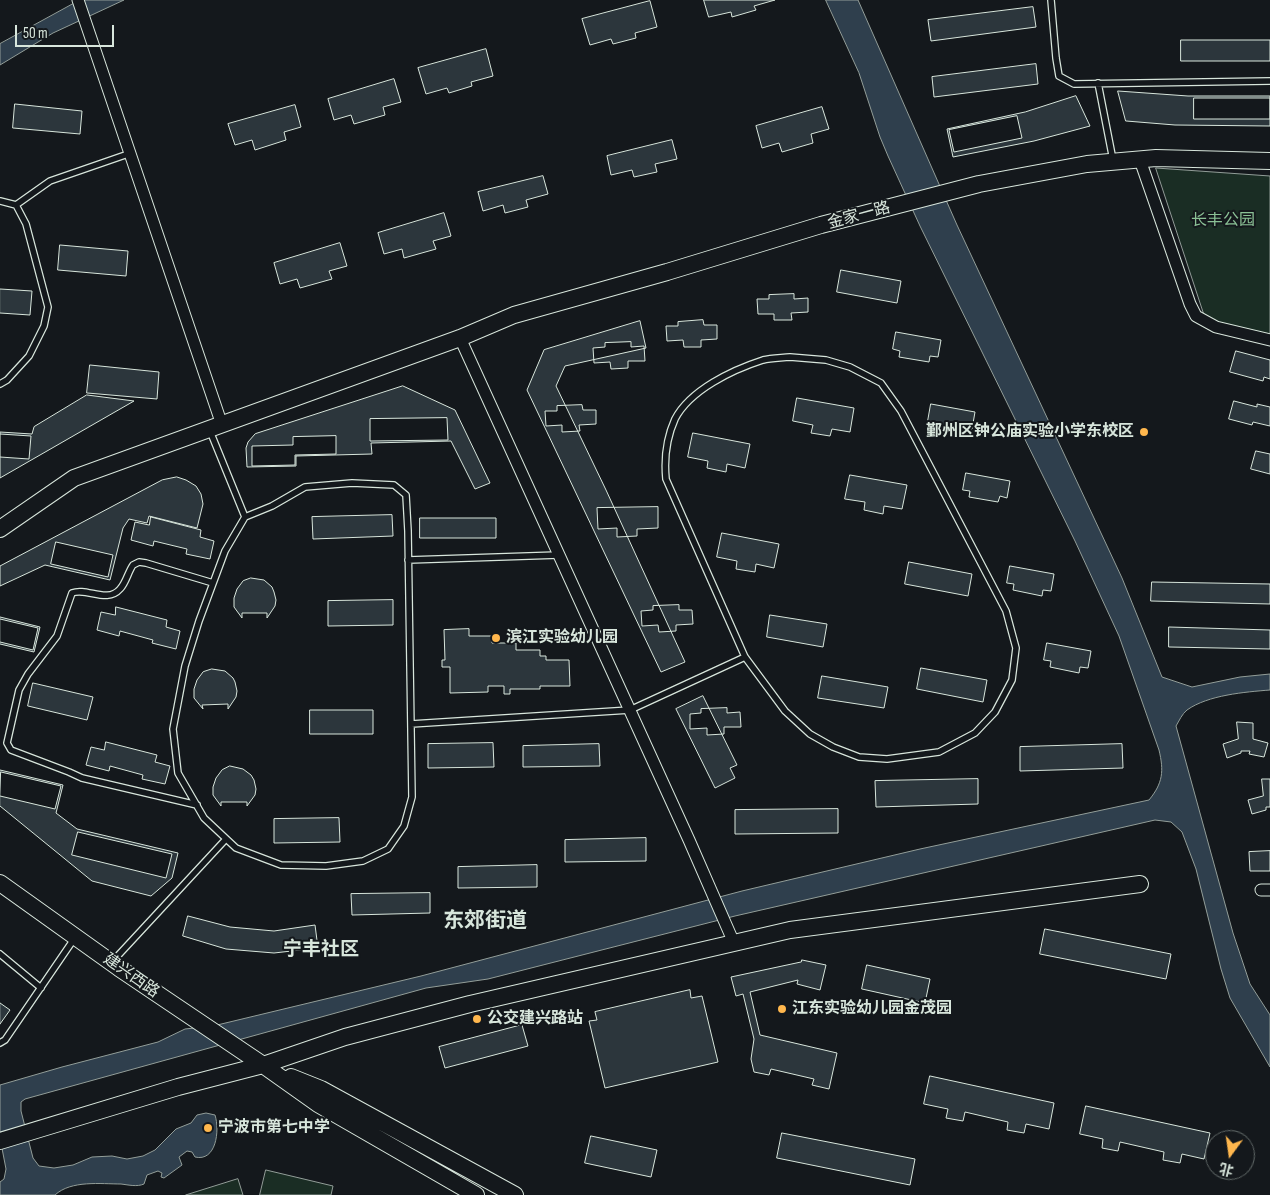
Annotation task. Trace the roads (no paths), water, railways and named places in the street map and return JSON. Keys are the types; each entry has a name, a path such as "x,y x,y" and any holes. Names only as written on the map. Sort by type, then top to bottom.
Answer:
{"street":[{"path":"78,0 131,153 216,427"},
{"name":"金家一路","path":"0,530 74,478 460,338 514,315 668,272 830,223 979,184 1087,164 1156,158 1270,161"},
{"path":"1140,160 1190,304 1196,316 1216,327 1270,340"},
{"path":"460,338 709,883 732,939"},
{"name":"建兴西路","path":"0,883 111,962 318,1104 476,1195"},
{"path":"0,1141 257,1061 470,1004 732,939 1140,884"},
{"name":"建兴西路","path":"257,1061 321,1089 516,1195"}],"lane":[{"path":"1051,0 1059,76 1074,84 1270,81"},
{"path":"1098,83 1114,162"},
{"path":"16,205 50,181 131,153"},
{"path":"0,200 16,205 26,224 48,307 44,326 29,356 7,380 0,384"},
{"path":"790,357 826,360 850,367 881,383 901,410 1006,611 1016,648 1012,680 995,712 975,733 939,752 905,757 859,757 833,747 810,734 785,711 745,657 666,479 664,461 667,440 676,418 693,397 724,375 765,360 790,357"},
{"path":"216,427 245,517"},
{"path":"352,482 394,484 406,495 408,560 412,797 404,826 388,849 363,861 326,866 281,865 236,848 204,818 178,773 173,729 185,666 213,582 225,552 245,517 272,506 305,487 352,482"},
{"path":"408,560 559,555"},
{"path":"197,805 82,778 11,750 7,744 19,690 28,674 57,636 72,593 77,591 108,596 118,592 122,588 133,565 139,562 213,582"},
{"path":"411,724 630,710 745,657"},
{"path":"111,962 226,839"},
{"path":"0,1043 5,1040 76,937"},
{"path":"0,954 41,988"}],"water":[{"path":"80,0 124,0 53,33 0,65 0,44"},
{"path":"826,0 858,0 957,225 1122,578 1162,677 1192,687 1240,677 1270,674 1270,690 1227,695 1205,701 1187,710 1176,726 1233,933 1250,984 1270,1015 1270,1067 1230,998 1196,869 1182,832 1171,822 1155,820 735,916 488,979 426,988 25,1099 21,1102 21,1111 33,1158 39,1166 54,1168 73,1165 92,1157 112,1156 127,1159 143,1156 155,1150 176,1129 191,1123 197,1115 206,1113 215,1115 217,1129 215,1144 208,1155 202,1157 195,1157 192,1152 187,1151 179,1157 182,1165 164,1178 161,1177 162,1173 158,1171 147,1175 144,1184 141,1185 86,1184 69,1187 55,1195 0,1195 0,1182 4,1179 6,1169 0,1138 0,1085 158,1042 185,1029 213,1026 421,976 742,891 920,849 1149,800 1154,794 1160,782 1162,771 1159,750 1119,636 1075,541 920,226 880,137 859,73"}],"place":[{"name":"鄞州区钟公庙实验小学东校区","path":"1144,432"},
{"name":"滨江实验幼儿园","path":"496,638"},
{"name":"江东实验幼儿园金茂园","path":"782,1009"},
{"name":"公交建兴路站","path":"477,1019"},
{"name":"宁波市第七中学","path":"208,1128"}],"district":[{"name":"东郊街道","path":"485,922"},
{"name":"宁丰社区","path":"321,950"}],"park label":[{"name":"长丰公园","path":"1223,221"}]}
